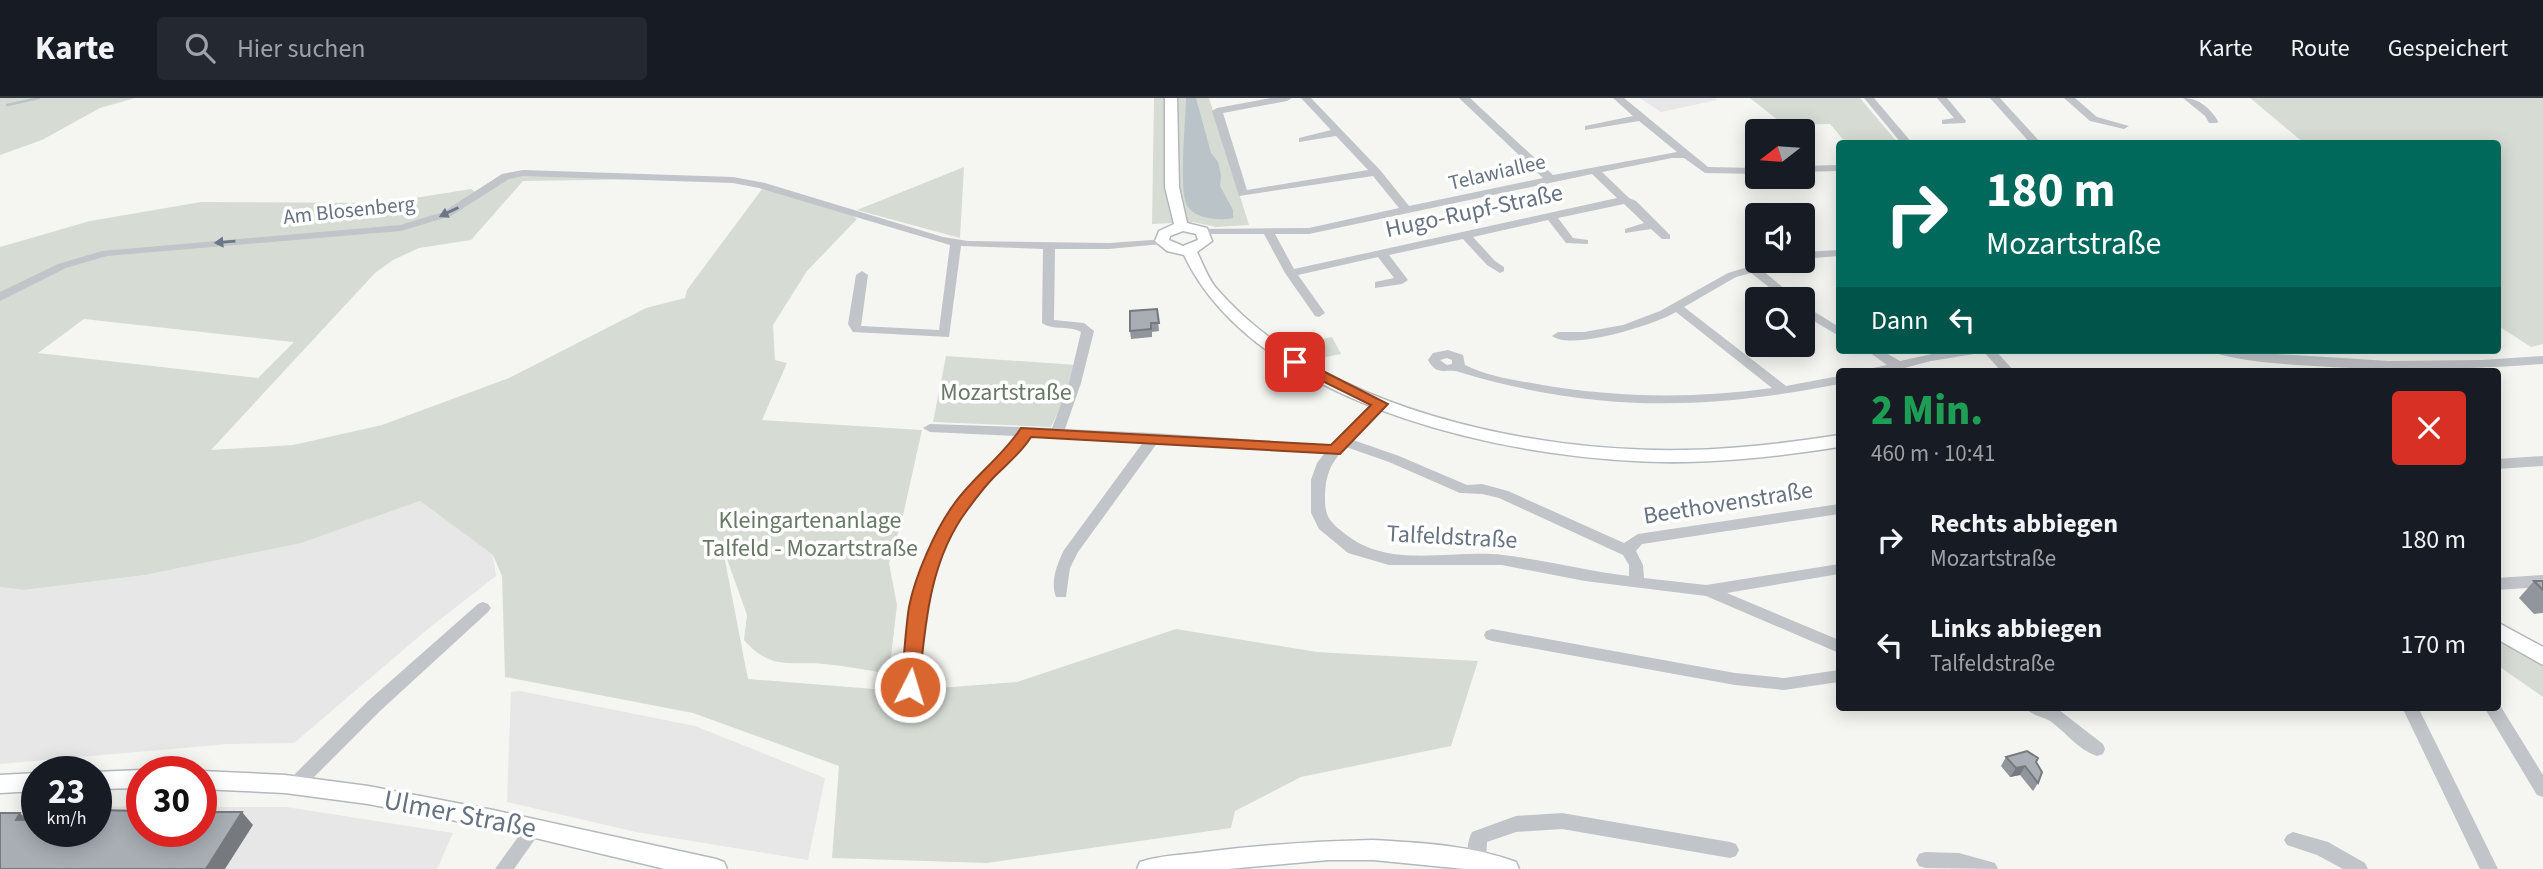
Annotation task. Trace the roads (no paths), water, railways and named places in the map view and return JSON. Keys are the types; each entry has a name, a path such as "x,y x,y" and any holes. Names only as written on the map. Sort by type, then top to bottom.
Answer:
{"main road":[{"path":"1171,98 1172,187 1181,226"},
{"path":"1181,226 1203,236 1198,247 1189,250 1174,249 1162,241 1167,231 1181,226"},
{"path":"1189,250 1211,290 1256,335 1314,372 1380,404 1444,424 1522,441 1620,456 1709,456 1836,445"},
{"path":"2501,631 2543,657"},
{"name":"Ulmer Straße","path":"217,781 295,785 534,828 666,860 716,869"},
{"path":"0,784 21,783"},
{"path":"1148,869 1306,851 1395,849 1477,860 1508,869"}],"street":[{"path":"1287,98 1217,111 1243,194 1376,172"},
{"path":"1306,98 1376,172 1407,211"},
{"path":"1464,98 1551,179"},
{"path":"1618,98 1685,155 1711,172 1745,171"},
{"path":"1868,98 1905,140"},
{"path":"1942,98 1961,121 1946,122"},
{"path":"1995,98 2033,140"},
{"path":"2069,98 2094,119 2124,127"},
{"path":"2188,98 2209,114 2213,121"},
{"path":"1589,128 1643,117"},
{"path":"1303,139 1338,132"},
{"name":"Telawiallee","path":"1203,236 1242,230 1309,231 1594,170 1672,155 1685,155"},
{"path":"1815,169 1836,168"},
{"name":"Hugo-Rupf-Straße","path":"1594,170 1625,200"},
{"name":"Am Blosenberg","path":"0,297 62,266 106,253 401,228 447,214 506,176 523,173 733,180 956,242 981,246 1109,246 1162,241"},
{"path":"1625,200 1632,203 1666,237"},
{"name":"Hugo-Rupf-Straße","path":"1291,273 1625,200"},
{"path":"1550,216 1570,241 1584,242"},
{"path":"1629,231 1651,223"},
{"path":"1269,231 1271,240 1291,273 1319,313"},
{"path":"1465,234 1491,263 1500,269"},
{"path":"862,275 854,324 857,329 945,334 956,242"},
{"path":"1049,246 1047,320 1052,325 1080,327 1088,331 1075,383 1057,432"},
{"path":"1379,285 1402,280 1381,253"},
{"path":"1815,255 1836,253"},
{"path":"1558,336 1584,336 1626,328 1664,314 1718,281 1745,271"},
{"path":"1758,273 1776,287"},
{"path":"1675,306 1782,389"},
{"path":"1815,316 1836,329"},
{"path":"1878,354 1897,366"},
{"path":"1889,368 1955,354"},
{"path":"1992,354 2005,368"},
{"path":"2241,354 2361,364 2462,365 2543,360"},
{"path":"1458,367 1509,383 1543,390 1630,400 1736,396 1836,380"},
{"name":"Talfeldstraße","path":"1380,404 1324,463 1318,480 1318,513 1324,525 1353,549 1390,560 1502,559 1585,576 1707,591 1836,645"},
{"path":"930,428 1339,445"},
{"path":"910,687 918,604 938,548 959,509 987,475 1019,443 1026,431"},
{"path":"1061,593 1063,568 1071,550 1154,438"},
{"name":"Talfeldstraße","path":"1339,445 1394,459 1465,490 1482,489 1503,494 1629,551"},
{"path":"2501,464 2543,461"},
{"name":"Beethovenstraße","path":"1629,551 1631,544 1638,539 1836,509"},
{"path":"1629,551 1636,565 1637,582"},
{"path":"1707,591 1836,570"},
{"path":"2501,583 2543,582"},
{"path":"295,785 374,706 483,608"},
{"path":"1492,635 1735,679 1784,684 1836,676"},
{"path":"2052,711 2082,741 2097,749"},
{"path":"2412,711 2489,869"},
{"path":"2494,711 2543,790"},
{"path":"1477,860 1478,837 1516,824 1562,821 1730,850"},
{"path":"504,869 534,828"},
{"path":"2293,840 2322,848 2359,869"},
{"path":"1925,860 1959,861 1989,869"}],"waterway":[{"path":"7,105 39,98"}],"park label":[{"name":"Mozartstraße","path":"1006,392"},
{"name":"Kleingartenanlage Talfeld - Mozartstraße","path":"810,534"}]}
